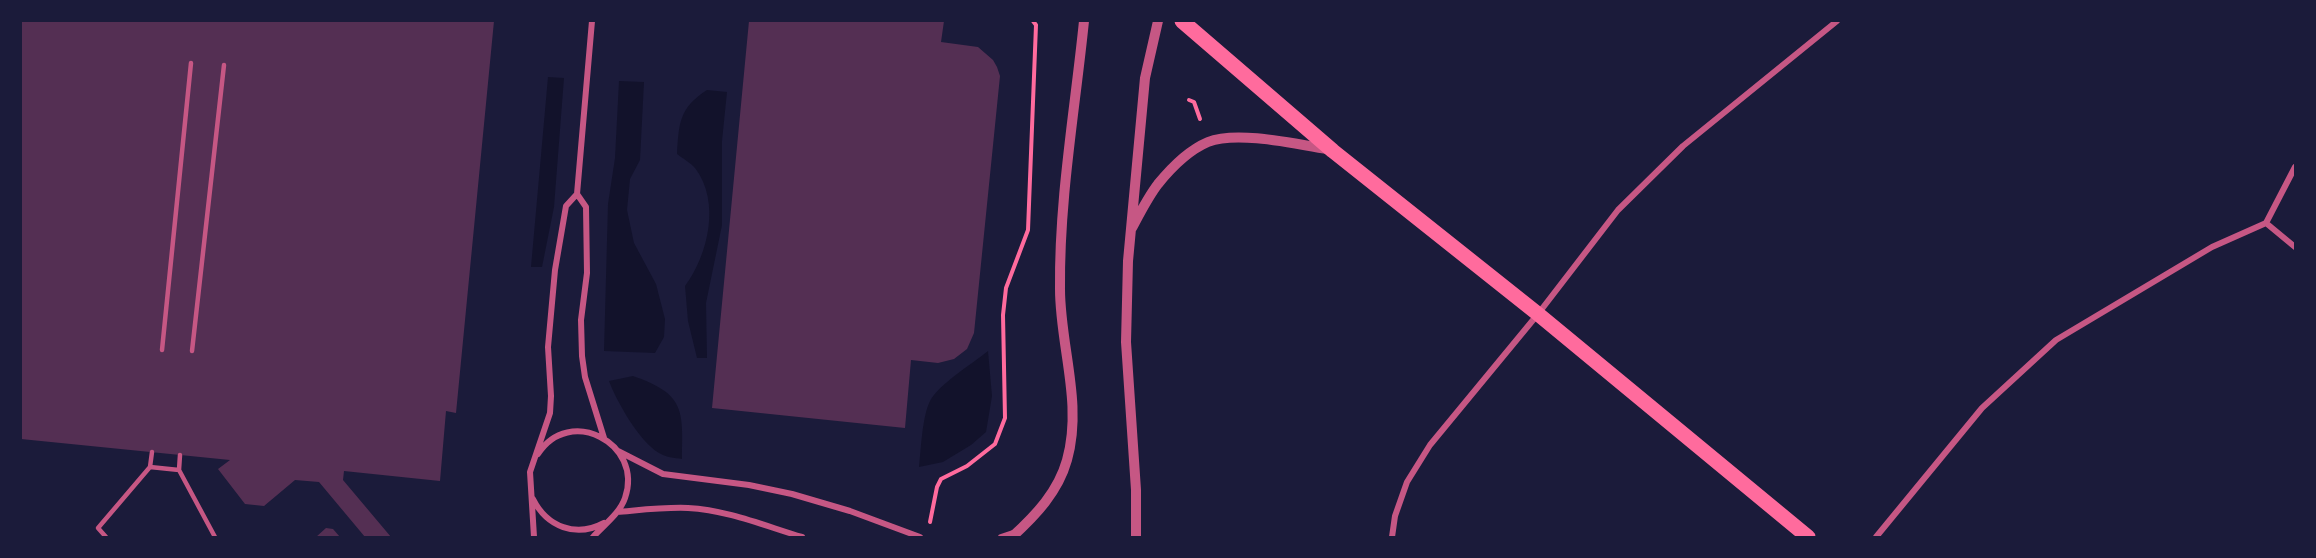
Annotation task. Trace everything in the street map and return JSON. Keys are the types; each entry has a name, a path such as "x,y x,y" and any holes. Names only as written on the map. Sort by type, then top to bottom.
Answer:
{"main road":[{"path":"1182,21 1333,151 1538,314 1808,537"}],"street":[{"path":"534,537 530,472 548,421 551,404 548,346 555,270 566,206 577,194 592,21"},
{"path":"1001,537 1016,534 1044,505 1053,492 1067,461 1070,443 1072,399 1060,321 1060,266 1084,21"},
{"path":"1136,537 1136,490 1126,342 1126,297 1130,230 1145,78 1158,21"},
{"path":"1392,537 1395,516 1407,482 1430,445 1538,314 1618,210 1683,146 1838,21"},
{"path":"1130,230 1158,184 1188,154 1209,142 1230,138 1261,140 1333,151"},
{"path":"1876,537 1982,408 2056,340 2212,248 2266,224 2295,167"},
{"path":"577,194 586,207 587,273 581,320 582,356 585,377 604,438"},
{"path":"2266,224 2295,247"},
{"path":"533,461 549,441 569,432 580,432 604,438 618,451 663,474 749,485 792,494 850,511 920,537"},
{"path":"532,496 545,517 566,529 595,528 618,512 625,499 628,484 627,471 618,451"},
{"path":"618,512 675,508 700,509 802,537"},
{"path":"593,537 607,521"}],"lane":[{"path":"162,350 191,63"},
{"path":"192,351 224,65"},
{"path":"106,537 98,528 150,467 152,452"},
{"path":"180,455 178,470 215,537"},
{"path":"150,467 178,470"}],"path":[{"path":"929,525 937,487 941,479 967,466 995,444 1005,418 1003,315 1006,288 1028,230 1036,25 1033,21"},
{"path":"1193,100 1200,119"}],"shaded area":[{"path":"548,77 564,78 554,207 542,267 531,267"},
{"path":"619,81 644,82 640,160 630,179 627,210 634,243 656,284 665,319 664,337 655,353 604,351 608,204 615,158"},
{"path":"707,90 727,92 722,141 722,225 706,303 707,358 697,358 688,321 685,286 700,259 705,244 709,212 708,196 695,168 677,154 682,117 691,103"},
{"path":"988,351 992,396 986,432 971,445 943,462 919,467 924,424 930,401 948,381"},
{"path":"633,376 663,390 672,397 681,416 682,459 664,455 651,447 623,410 609,381"}],"building":[{"path":"21,21 494,21 456,413 446,411 440,481 344,471 343,480 391,537 365,537 319,482 295,480 264,506 245,504 218,469 230,460 21,439"},
{"path":"749,21 944,21 941,42 978,47 993,60 997,67 1000,76 974,333 967,349 954,359 938,363 911,360 905,428 712,408"},
{"path":"326,528 333,529 340,537 316,537"}]}
